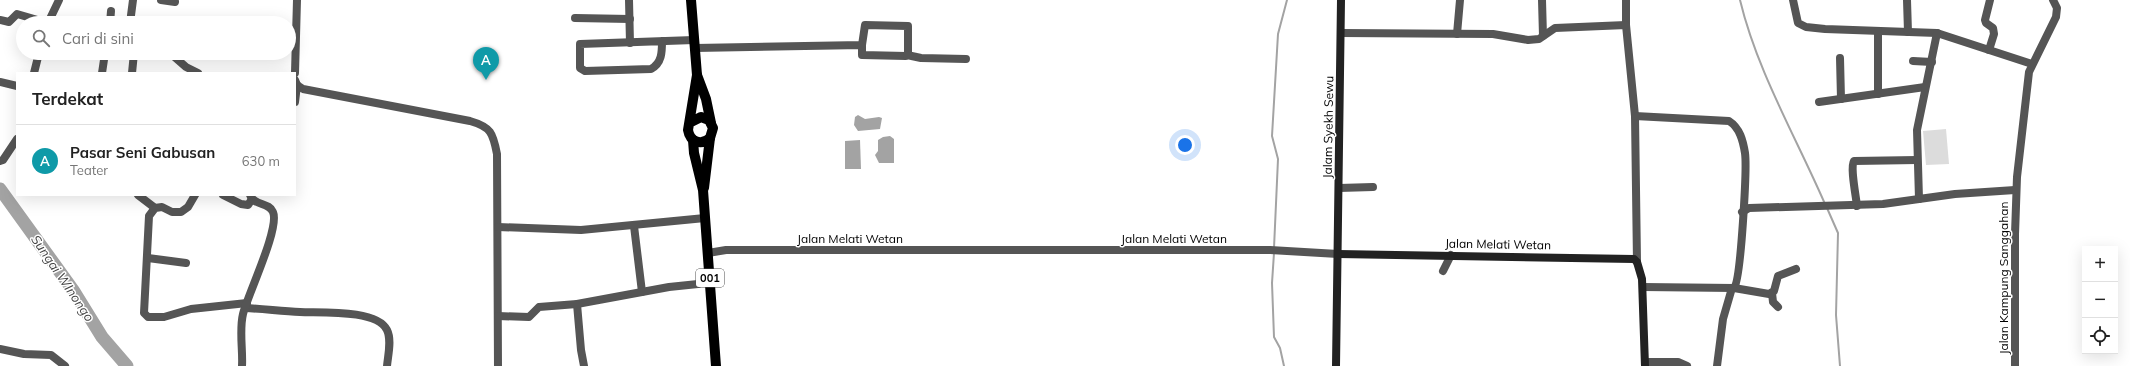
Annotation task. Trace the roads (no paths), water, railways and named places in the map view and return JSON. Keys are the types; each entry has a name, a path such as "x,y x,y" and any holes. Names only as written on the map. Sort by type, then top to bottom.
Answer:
{"main road":[{"name":"001","path":"692,0 697,75 688,134 694,140 694,153 704,190"},
{"name":"001","path":"697,75 706,100 713,131 710,138 704,190 716,366"},
{"path":"691,122 701,117 711,123"},
{"path":"694,140 700,143 710,138"}],"street":[{"path":"51,16 59,0"},
{"path":"131,16 132,0"},
{"path":"161,0 175,2"},
{"path":"296,24 297,0"},
{"path":"629,0 630,43"},
{"name":"Jalam Syekh Sewu","path":"1336,366 1341,0"},
{"path":"1457,34 1460,0"},
{"path":"1542,0 1543,36"},
{"path":"1626,0 1626,25 1636,116 1637,262 1642,287 1645,364 1678,362 1687,366"},
{"path":"1793,0 1798,23 1806,27 1937,33 2032,64"},
{"path":"1907,0 1908,32"},
{"path":"1989,50 1994,34 1993,28 1986,23 1985,20 1990,0"},
{"name":"Jalan Kampung Sanggahan","path":"2016,366 2015,190 2028,76 2032,64 2056,17 2057,8 2053,0"},
{"path":"111,12 111,16"},
{"path":"0,20 8,22 17,14 24,16"},
{"path":"575,18 630,18"},
{"path":"907,55 909,28 907,24 865,25 862,55 907,55 921,58 966,59"},
{"path":"1341,33 1500,35 1528,40 1539,39 1555,28 1626,25"},
{"path":"1878,31 1878,94"},
{"path":"1919,199 1916,130 1932,62 1937,33"},
{"path":"662,42 661,57 656,66 651,69 585,71 580,69 580,44 662,42 695,44 862,45"},
{"path":"1840,58 1841,99"},
{"path":"34,72 37,60"},
{"path":"102,72 105,60"},
{"path":"132,72 133,60"},
{"path":"178,60 186,67 196,72"},
{"path":"294,72 295,60"},
{"path":"1913,61 1932,62"},
{"path":"0,82 16,86"},
{"path":"296,82 303,88 332,96 470,121 488,129 494,140 497,154 498,366"},
{"path":"1819,102 1925,87"},
{"path":"1636,116 1724,120 1737,128 1745,155 1739,263 1721,326 1717,366"},
{"path":"0,161 3,160 16,140"},
{"path":"1857,206 1856,184 1853,179 1854,161 1917,160"},
{"path":"1339,188 1373,187"},
{"path":"1742,212 1749,208 1834,205 1857,206 1899,203 1955,194 2015,190"},
{"path":"139,196 156,208"},
{"path":"194,196 188,207 181,212 172,212 162,207 156,208 149,216 148,258 144,300 144,313 148,317 164,317 191,309 246,306 344,314 373,319 387,330 389,342 387,366"},
{"path":"225,196 241,204 248,205 251,197 269,207 273,211 274,218 272,235 246,306 242,324 242,366"},
{"path":"498,227 581,230 706,218"},
{"path":"634,226 642,292"},
{"name":"Jalan Melati Wetan","path":"708,253 726,250 1270,250 1338,254 1626,257 1634,259 1637,262"},
{"path":"1444,272 1451,255"},
{"path":"148,258 186,263"},
{"path":"1778,307 1773,302 1772,293 1778,276 1796,268"},
{"path":"498,316 521,318 529,316 539,307 577,304 669,287 698,284 710,279"},
{"path":"1642,287 1733,288 1766,294 1772,293"},
{"path":"577,304 584,366"},
{"path":"0,349 24,354 51,355 65,366"}],"waterway":[{"path":"1274,248 1278,159 1272,136 1278,34 1287,0"},
{"path":"1740,0 1756,52 1778,104 1825,204"},
{"name":"Sungai WInongo","path":"0,189 73,290 102,337 127,366"},
{"path":"1827,208 1838,233 1836,315 1840,366"},
{"path":"1274,253 1272,283 1274,337 1280,348 1284,366"}],"place":[{"name":"Pasar Seni Gabusan","path":"486,80"}]}
